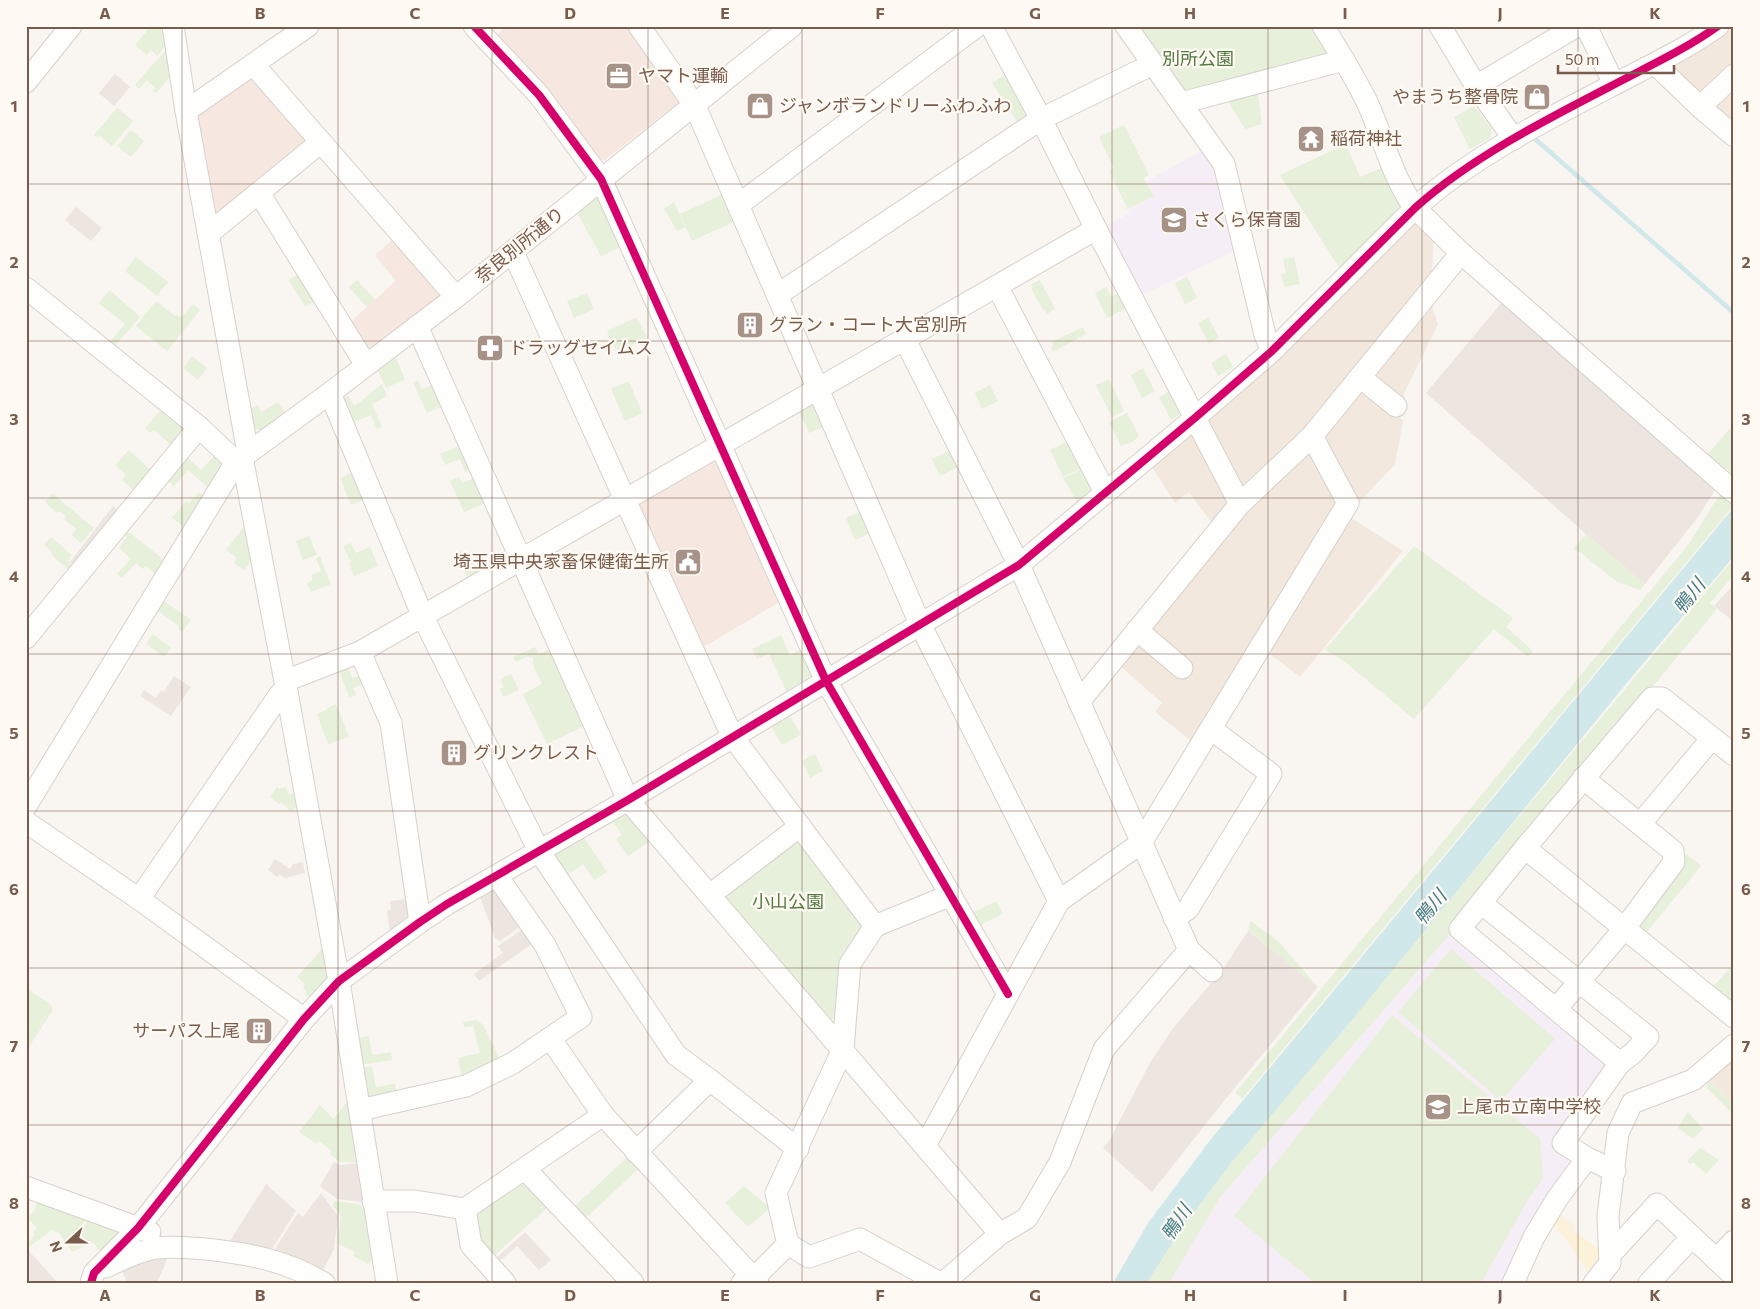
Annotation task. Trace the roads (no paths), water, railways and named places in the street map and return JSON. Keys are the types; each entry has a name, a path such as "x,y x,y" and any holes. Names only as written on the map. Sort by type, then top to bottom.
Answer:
{"street":[{"path":"26,82 72,26"},
{"path":"173,26 208,234 242,457 286,686 339,981 387,1283"},
{"path":"186,111 308,26"},
{"path":"474,26 539,94 600,179 826,682 1008,994"},
{"path":"639,26 695,106 920,624 1059,901"},
{"name":"奈良別所通り","path":"242,457 456,297 792,26"},
{"path":"738,205 977,26"},
{"path":"991,26 1240,504"},
{"path":"1126,26 1224,164 1265,335 1272,351"},
{"path":"1323,26 1366,100 1391,162 1415,208 1461,253 1732,490"},
{"path":"1440,26 1476,86 1514,139"},
{"path":"1476,86 1578,26"},
{"path":"1586,26 1614,84"},
{"path":"89,1280 138,1228 304,1019 339,981 447,904 628,800 1019,565 1196,418 1272,351 1438,187 1514,139 1614,84 1655,64 1693,33 1718,26"},
{"path":"1181,103 1344,60"},
{"path":"254,64 456,297"},
{"path":"777,295 1041,119 1154,64"},
{"path":"1655,64 1734,136"},
{"path":"1700,107 1734,75"},
{"path":"208,234 321,142"},
{"path":"259,193 366,365"},
{"path":"139,899 286,686 360,652 423,617 624,499 905,340 1096,229"},
{"path":"513,252 732,736 875,926"},
{"path":"1079,702 1240,504 1312,436 1461,253"},
{"path":"997,286 1105,492"},
{"path":"26,288 199,427 242,457"},
{"path":"417,326 628,800 1000,1234"},
{"path":"905,340 1019,565 1189,950 1212,971"},
{"path":"1360,377 1396,406"},
{"path":"330,393 423,617 539,851 676,1055 798,1150"},
{"path":"26,638 199,427"},
{"path":"925,1146 1059,901 1141,843 1348,503 1312,436"},
{"path":"26,806 242,457"},
{"path":"1137,630 1182,668"},
{"path":"360,652 391,723 420,922"},
{"path":"1620,1063 1460,929 1583,778 1652,698 1662,698 1734,755"},
{"path":"1174,918 1188,909 1271,774 1211,729"},
{"path":"1641,824 1712,738"},
{"path":"1556,1009 1624,928 1674,862 1673,851 1583,778"},
{"path":"26,822 139,899 304,1019"},
{"path":"710,895 800,826"},
{"path":"1525,848 1734,1017"},
{"path":"360,1110 466,1086 513,1063 582,1017 545,945 496,876"},
{"path":"951,895 875,926 850,964 843,1049 798,1150 776,1193 788,1244 809,1257 860,1240 941,1283 1000,1234 1027,1218 1060,1162 1104,1049 1189,950"},
{"path":"1481,903 1648,1037 1632,1054 1620,1063 1563,1143 1587,1158 1615,1171"},
{"path":"550,1038 603,1115 751,1281 788,1244"},
{"path":"1601,1280 1610,1263 1608,1216 1615,1171 1618,1133 1632,1103 1693,1080 1734,1045"},
{"path":"636,1152 710,1080"},
{"path":"373,1202 415,1202 465,1208 603,1115"},
{"path":"1513,1283 1534,1237 1557,1199 1587,1158"},
{"path":"525,1169 633,1283"},
{"path":"26,1188 197,1248"},
{"path":"1611,1254 1657,1204 1734,1276"},
{"path":"465,1208 471,1245 505,1283"},
{"path":"1649,1283 1692,1237"},
{"path":"1716,1260 1734,1241"},
{"path":"89,1280 126,1257 156,1248 197,1248 239,1252 278,1261 324,1283"}],"water":[{"name":"鴨川","path":"1734,507 1734,556 1635,673 1356,1015 1231,1163 1178,1234 1147,1283 1113,1283 1148,1223 1211,1139"}],"waterway":[{"path":"1534,138 1734,313"}],"place":[{"name":"ヤマト運輸","path":"619,76"},
{"name":"やまうち整骨院","path":"1537,97"},
{"name":"ジャンボランドリーふわふわ","path":"760,106"},
{"name":"稲荷神社","path":"1311,139"},
{"name":"さくら保育園","path":"1174,220"},
{"name":"グラン・コート大宮別所","path":"750,325"},
{"name":"ドラッグセイムス","path":"490,348"},
{"name":"埼玉県中央家畜保健衛生所","path":"688,562"},
{"name":"グリンクレスト","path":"454,753"},
{"name":"サーパス上尾","path":"259,1031"},
{"name":"上尾市立南中学校","path":"1438,1107"}],"park label":[{"name":"別所公園","path":"1198,59"},
{"name":"小山公園","path":"788,902"}]}
